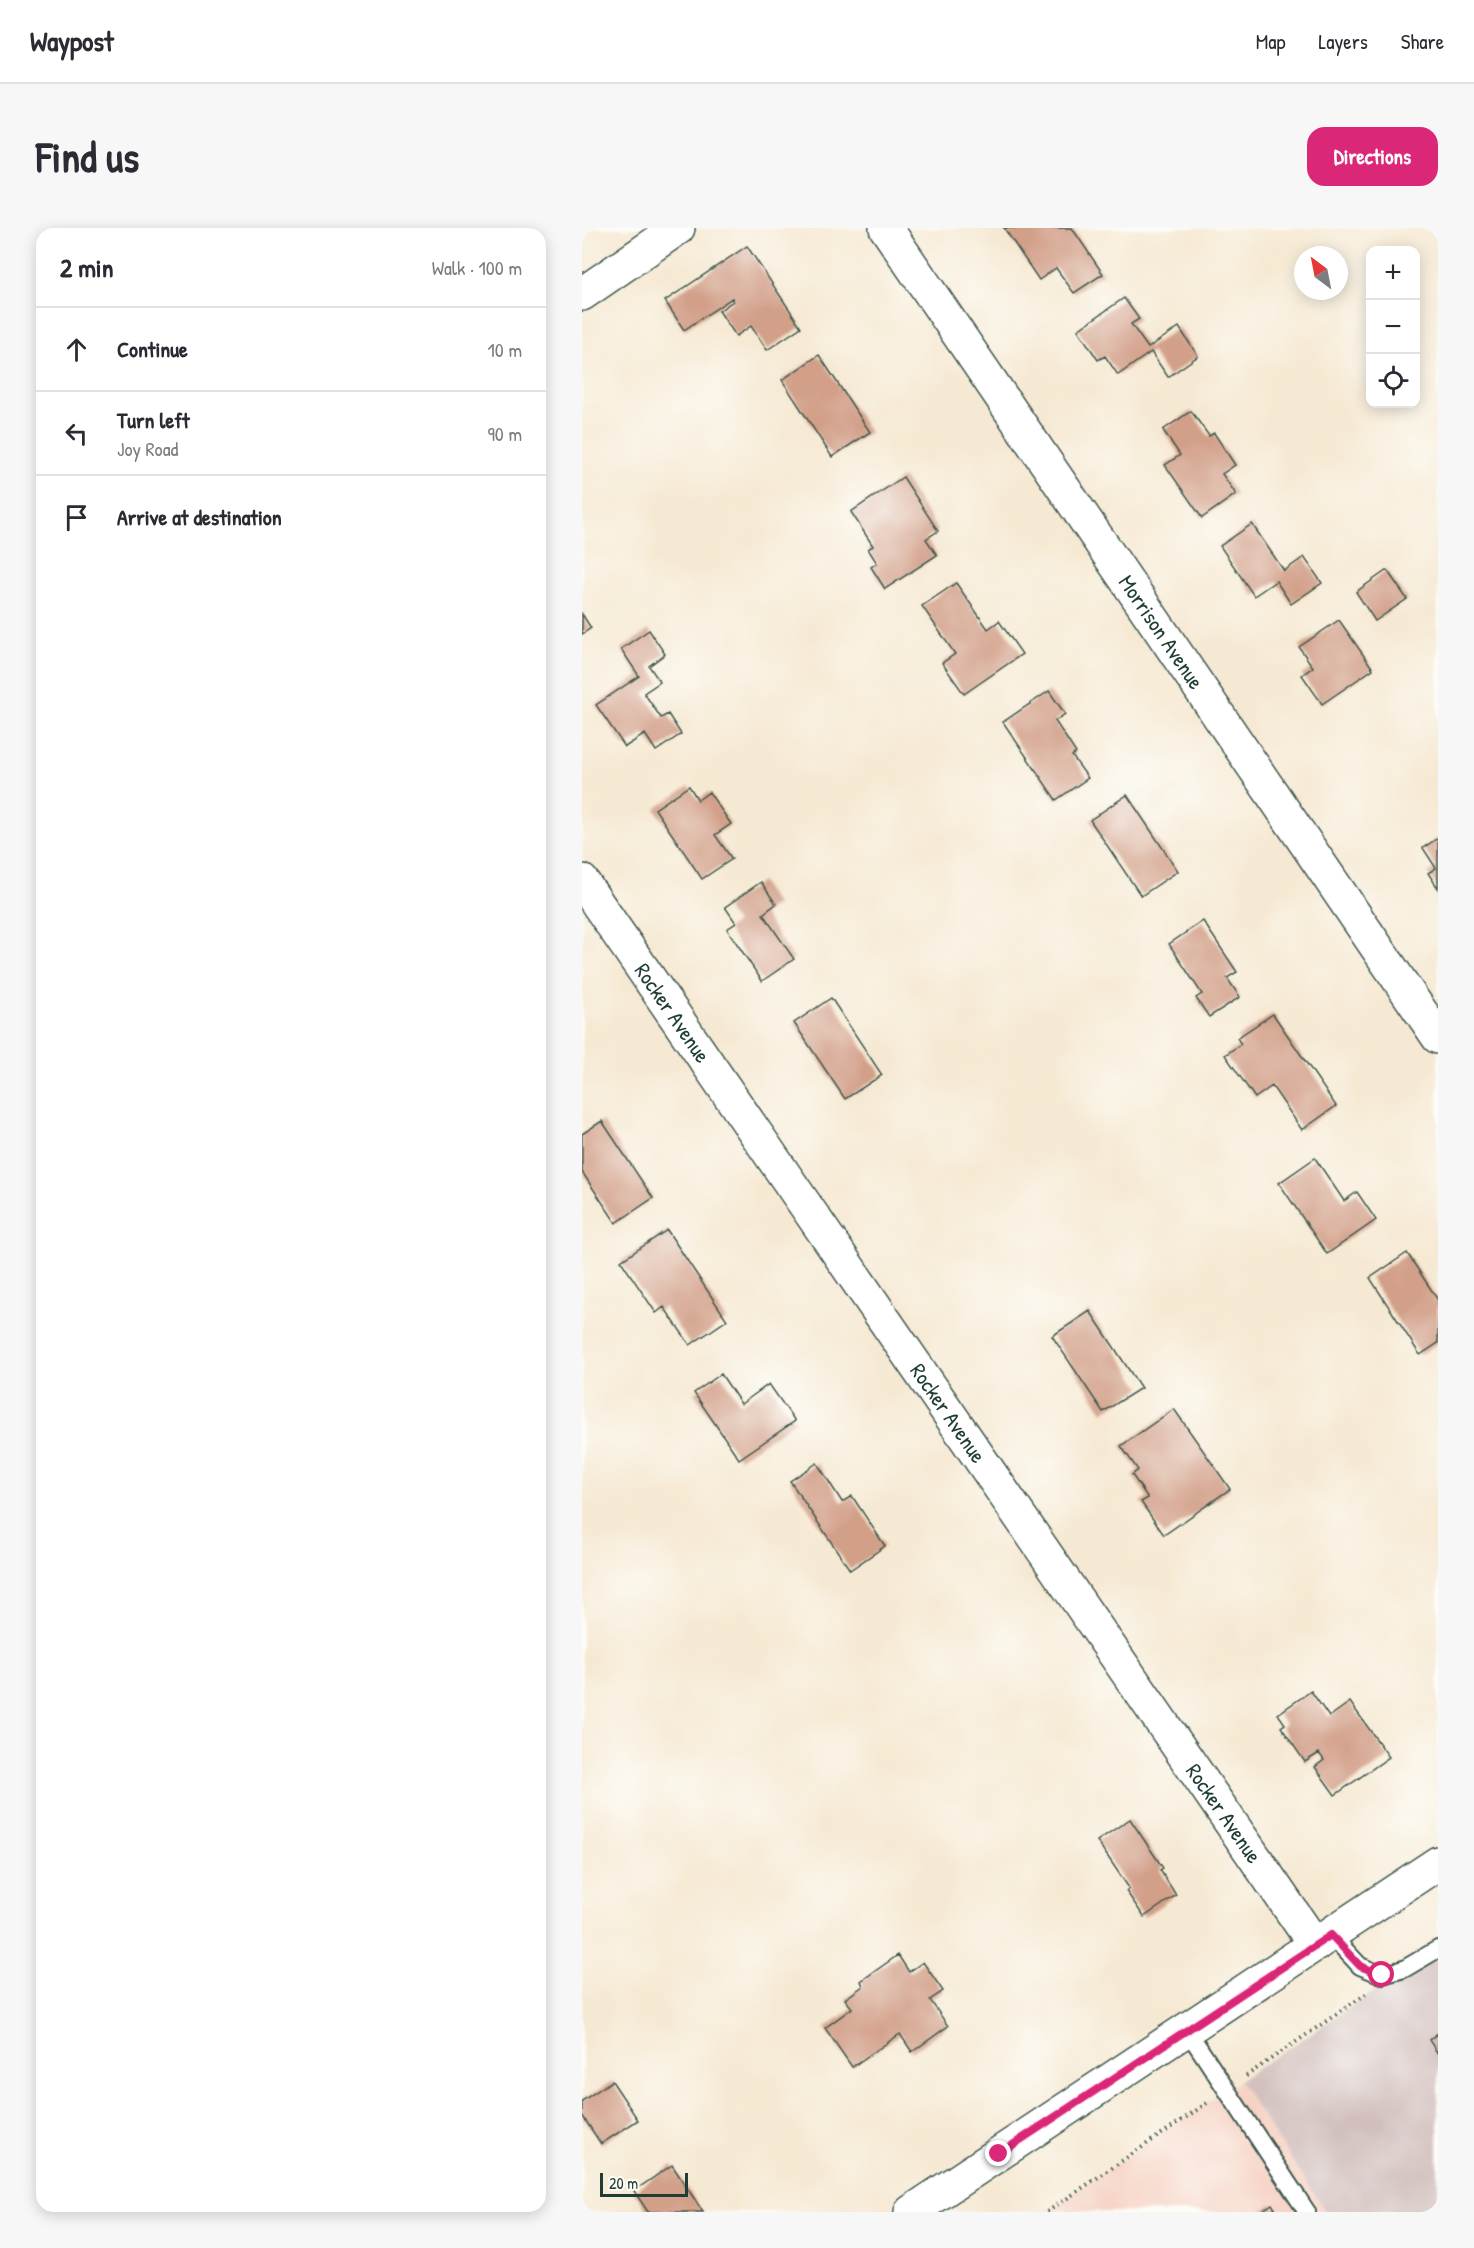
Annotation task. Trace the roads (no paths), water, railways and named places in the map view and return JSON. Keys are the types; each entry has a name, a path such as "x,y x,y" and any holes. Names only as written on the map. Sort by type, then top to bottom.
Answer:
{"street":[{"path":"582,294 678,228"},
{"name":"Morrison Avenue","path":"886,228 1438,1037"},
{"name":"Rocker Avenue","path":"582,881 1323,1940"},
{"path":"911,2212 1438,1863"}],"lane":[{"path":"1323,1940 1360,1966 1382,1975 1404,1969 1438,1949"},
{"path":"1187,2030 1307,2212"}]}
